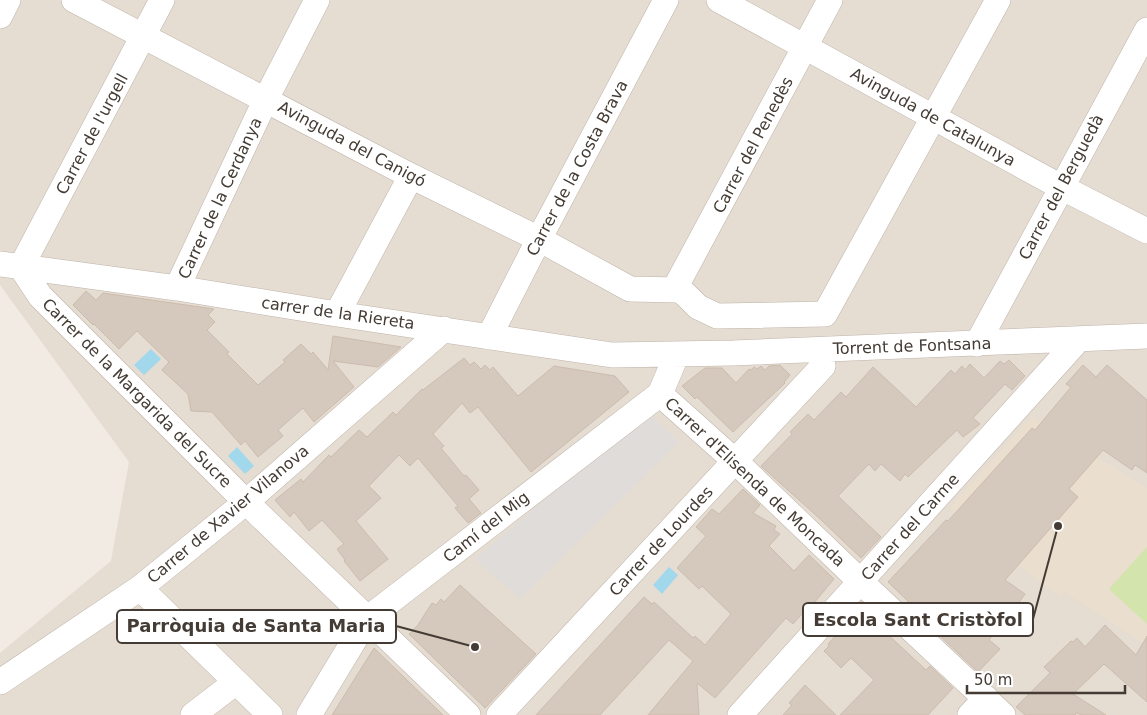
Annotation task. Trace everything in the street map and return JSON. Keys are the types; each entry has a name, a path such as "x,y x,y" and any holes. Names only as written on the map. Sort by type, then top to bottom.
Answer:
{"street":[{"path":"0,16 8,0"},
{"name":"Avinguda del Canigó","path":"74,0 411,176 538,239 630,289 674,290"},
{"name":"Carrer de l'urgell","path":"11,266 144,37 162,0"},
{"name":"Carrer de la Cerdanya","path":"177,288 266,100 318,0"},
{"name":"Carrer de la Costa Brava","path":"489,336 538,239 666,0"},
{"name":"Avinguda de Catalunya","path":"719,0 1061,187 1147,231"},
{"name":"Carrer del Penedès","path":"674,290 830,0"},
{"path":"674,290 685,294 698,307 717,316 825,314 998,0"},
{"name":"Carrer del Berguedà","path":"977,344 1147,30"},
{"path":"337,314 411,176"},
{"name":"carrer de la Riereta","path":"11,266 177,288 612,355 677,354"},
{"name":"Carrer de la Margarida del Sucre","path":"11,266 246,502 468,715"},
{"name":"Carrer de Xavier Vilanova","path":"0,682 140,588 246,502 444,329"},
{"name":"Torrent de Fontsana","path":"677,354 1147,336"},
{"name":"Carrer del Carme","path":"740,715 1079,339"},
{"name":"Camí del Mig","path":"310,715 367,618 660,394 677,354"},
{"name":"Carrer de Lourdes","path":"499,715 736,462 823,366"},
{"name":"Carrer d'Elisenda de Moncada","path":"660,394 736,462 861,582 978,706 1003,715"},
{"path":"140,588 270,715"},
{"path":"194,715 236,682"}],"shaded area":[{"path":"0,0 1147,0 1147,715 0,715 0,653 111,561 129,462 0,285"},
{"path":"648,412 679,442 520,599 475,559"},
{"path":"1032,416 1147,488 1147,646 1064,592 1060,597 990,544 949,508"}],"green space":[{"path":"1147,547 1147,624 1109,589"}],"water":[{"path":"151,349 161,359 144,375 134,365"},
{"path":"237,447 254,466 245,474 228,456"},
{"path":"669,567 678,575 662,594 653,585"}],"building":[{"path":"86,291 96,300 103,293 214,309 208,315 215,322 207,330 229,352 227,354 258,385 285,362 283,360 301,344 311,354 313,352 328,370 333,336 401,347 378,367 333,361 354,387 314,422 303,408 278,430 283,436 258,457 245,441 241,445 212,412 191,411 188,394 162,370 169,362 137,331 119,349 93,325 73,305"},
{"path":"464,358 470,365 474,362 481,369 485,365 490,370 493,367 518,396 554,366 615,376 629,392 531,472 478,407 470,413 462,403 433,434 444,446 441,448 464,476 466,475 479,490 469,499 481,513 468,523 455,508 458,506 418,458 410,466 399,455 369,486 381,498 356,521 388,559 360,581 337,549 344,544 322,520 309,531 294,512 290,517 275,500 301,479 303,482 329,455 331,457 359,430 367,437 393,412 396,415 422,389"},
{"path":"1009,360 1025,376 1012,390 1005,384 973,418 980,424 963,437 957,430 908,477 905,474 900,481 881,464 875,471 869,464 838,496 881,537 861,558 761,466 792,434 790,432 808,414 814,420 841,392 846,397 873,367 916,407 951,370 955,374 962,366 965,370 970,364 984,378 1000,361 1004,364"},
{"path":"780,365 790,375 785,383 733,432 697,397 695,399 682,386 705,368 722,368 736,383 749,369 751,370 754,367 757,369 761,366 765,370 769,366"},
{"path":"1083,365 1096,377 1107,365 1147,400 1147,473 1135,465 1132,470 1103,450 1069,489 1078,497 1005,580 1025,594 1013,611 1011,609 989,640 1000,649 978,672 888,582 946,520 948,521 1032,428 1035,430 1071,387 1066,384"},
{"path":"743,489 760,505 753,513 776,526 774,530 780,534 769,546 794,571 809,555 834,579 809,609 807,608 793,624 786,618 715,698 697,683 699,715 648,715 693,661 669,640 600,715 536,715 644,597 652,604 654,602 693,638 695,636 705,645 731,614 702,586 699,589 677,568 706,536 696,527 712,509 719,514"},
{"path":"460,585 536,654 485,708 409,634 418,625 432,603 436,605 441,599 444,602"},
{"path":"859,610 926,670 930,666 953,688 928,715 840,715 874,680 851,658 841,668 824,651 829,646 828,644"},
{"path":"1105,625 1136,655 1147,636 1147,702 1104,664 1073,694 1106,715 1083,715 1076,713 1075,715 1025,715 1016,707 1050,673 1044,667 1071,641 1073,642 1077,638 1085,647"},
{"path":"374,648 443,715 332,715"},
{"path":"805,685 836,715 783,715 792,705 789,703"}],"place":[{"name":"Escola Sant Cristòfol","path":"1058,526"},
{"name":"Parròquia de Santa Maria","path":"475,647"}]}
